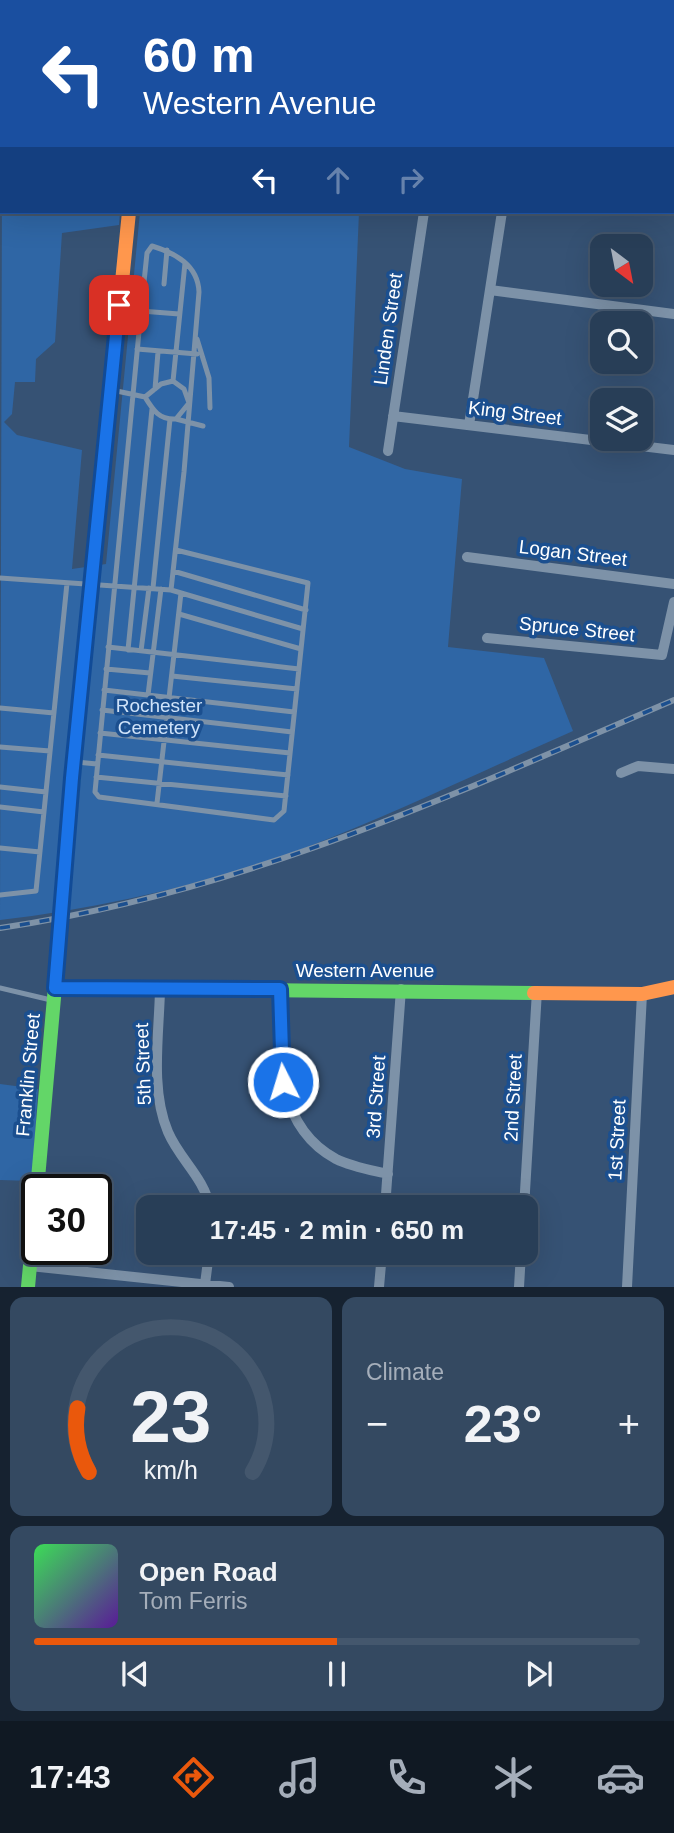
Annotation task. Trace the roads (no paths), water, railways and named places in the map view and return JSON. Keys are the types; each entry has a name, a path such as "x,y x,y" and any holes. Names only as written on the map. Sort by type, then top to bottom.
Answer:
{"street":[{"name":"Franklin Street","path":"38,1174 73,762 129,214"},
{"name":"Linden Street","path":"388,451 424,214"},
{"path":"469,425 502,214"},
{"path":"490,290 674,314"},
{"name":"King Street","path":"393,416 674,450"},
{"name":"Logan Street","path":"467,557 674,584"},
{"name":"Spruce Street","path":"487,638 662,655 674,602"},
{"path":"621,773 638,766 674,769"},
{"name":"Western Avenue","path":"55,994 280,989 537,990 642,994 674,987"},
{"path":"280,989 281,1069 294,1116 308,1136 327,1153 349,1164 388,1174"},
{"name":"3rd Street","path":"386,1195 401,989"},
{"name":"5th Street","path":"160,990 159,1092 164,1121 174,1144 204,1184 207,1195"},
{"name":"2nd Street","path":"525,1195 537,990"},
{"name":"1st Street","path":"627,1287 642,994"},
{"path":"205,1284 207,1265"},
{"path":"379,1287 381,1265"},
{"path":"519,1287 520,1265"},
{"name":"Franklin Street","path":"28,1287 30,1266"},
{"path":"30,1266 229,1287"}],"lane":[{"path":"171,590 199,284 185,262 167,250 152,246 149,249 141,310 94,788 99,797 274,820 284,811 309,586 304,579 176,550"},
{"path":"164,284 167,250"},
{"path":"173,381 185,262"},
{"path":"141,310 179,314"},
{"path":"196,336 209,379 210,408"},
{"path":"137,349 202,354"},
{"path":"155,389 158,352"},
{"path":"145,397 173,381"},
{"path":"173,381 184,389 189,403"},
{"path":"111,390 145,397 158,415 188,420 204,426"},
{"path":"141,651 173,419 189,403"},
{"path":"128,650 152,409"},
{"path":"173,571 306,610"},
{"path":"0,578 171,590 303,629"},
{"path":"0,895 36,891 67,583"},
{"path":"148,695 161,589"},
{"path":"158,803 181,593"},
{"path":"179,614 301,649"},
{"path":"108,647 299,669"},
{"path":"106,669 150,673"},
{"path":"172,676 297,689"},
{"path":"104,690 294,712"},
{"path":"0,708 54,713"},
{"path":"102,710 292,732"},
{"path":"100,733 290,754"},
{"path":"0,747 50,751"},
{"path":"98,755 288,775"},
{"path":"73,762 97,764"},
{"path":"96,777 160,781 286,796"},
{"path":"0,787 46,792"},
{"path":"0,807 44,812"},
{"path":"0,848 40,852"},
{"path":"0,988 55,994"}],"railway":[{"path":"0,928 90,912 177,891 261,865 427,805 674,700"}],"park label":[{"name":"Rochester Cemetery","path":"159,716"}]}
